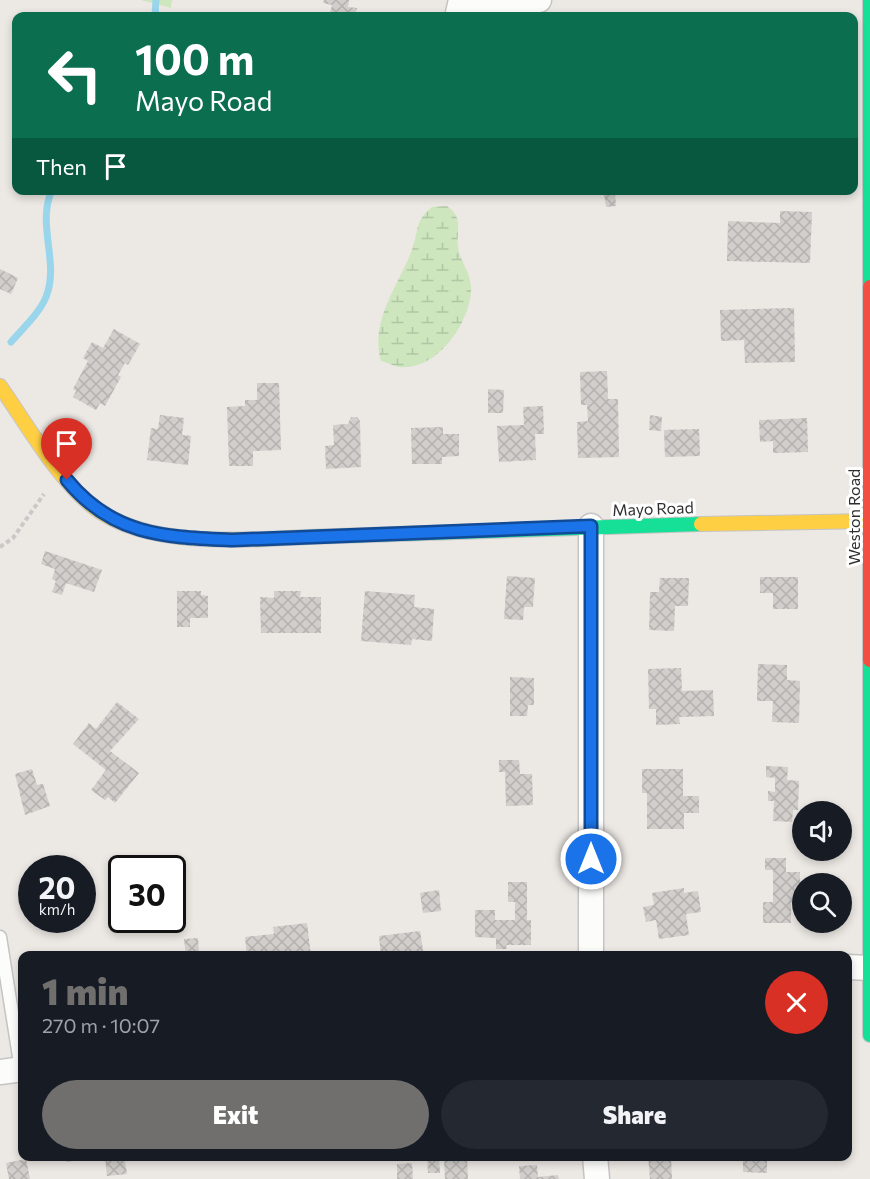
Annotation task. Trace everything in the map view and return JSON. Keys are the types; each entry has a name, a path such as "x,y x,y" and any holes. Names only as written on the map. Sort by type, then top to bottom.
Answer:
{"main road":[{"name":"Weston Road","path":"870,0 870,1035"},
{"name":"Mayo Road","path":"0,386 59,470 94,508 113,520 158,534 232,540 591,526 869,521"}],"street":[{"path":"464,12 539,0"},
{"path":"591,526 591,951"},
{"path":"852,967 870,968"},
{"path":"595,1161 597,1179"}],"lane":[{"path":"0,937 14,1070"}],"path":[{"path":"0,547 17,533 59,470"}],"green space":[{"path":"141,0 172,0 171,8"},
{"path":"447,206 456,215 458,247 471,285 469,304 464,317 448,343 426,361 413,366 399,367 381,361 378,346 382,317 413,247 418,225 432,207"}],"building":[{"path":"324,0 349,0 348,7 357,8 356,12 330,12 332,5 323,3"},
{"path":"604,195 615,195 616,206 606,207"},
{"path":"780,211 812,212 810,263 727,261 728,221 780,223"},
{"path":"0,269 18,278 11,294 0,289"},
{"path":"794,308 795,362 745,363 744,340 721,341 720,310"},
{"path":"114,329 140,344 128,365 125,363 118,375 121,377 105,406 100,403 96,410 73,397 76,391 73,389 88,361 83,358 92,342 103,348"},
{"path":"607,371 608,399 618,399 619,457 578,458 577,422 588,421 587,405 581,405 580,372"},
{"path":"257,383 279,383 281,450 253,451 253,466 229,466 227,407 245,406 245,400 257,400"},
{"path":"488,389 504,390 503,413 488,413"},
{"path":"543,406 544,434 535,434 536,460 499,462 497,426 524,425 523,407"},
{"path":"160,415 184,418 182,435 191,436 188,465 147,460 151,428 158,429"},
{"path":"650,415 662,417 661,431 649,430"},
{"path":"351,417 357,417 360,421 361,467 326,469 325,446 334,445 333,425 348,424"},
{"path":"807,418 808,452 773,453 773,441 760,442 759,420"},
{"path":"443,427 443,434 459,434 459,456 442,457 442,464 412,464 411,428"},
{"path":"699,429 700,456 665,457 664,430"},
{"path":"45,551 102,570 94,592 66,583 62,595 52,592 56,581 52,579 55,569 41,564"},
{"path":"507,576 535,578 533,607 524,607 523,620 504,619"},
{"path":"760,577 798,577 798,609 773,609 773,593 760,593"},
{"path":"660,578 689,578 688,606 675,606 674,631 649,630 650,592 659,592"},
{"path":"177,591 201,591 201,595 208,596 208,618 190,618 190,627 177,627"},
{"path":"274,591 301,591 300,597 321,597 321,633 261,633 260,597 274,598"},
{"path":"365,591 415,595 414,607 434,609 432,641 412,639 411,645 361,641"},
{"path":"758,664 787,665 787,680 800,681 799,723 772,722 773,701 757,701"},
{"path":"681,668 682,691 713,690 714,716 679,717 680,724 656,725 656,709 649,709 648,669"},
{"path":"510,677 534,678 534,705 528,705 527,716 510,716"},
{"path":"117,702 139,719 110,751 139,773 115,803 108,797 105,800 91,790 106,770 73,744 89,723 96,729"},
{"path":"499,760 519,760 520,774 532,774 533,805 506,806 505,772 499,772"},
{"path":"766,766 788,767 787,780 799,781 798,801 792,801 792,822 773,821 774,801 768,801 768,791 775,792 775,778 766,777"},
{"path":"32,769 37,785 43,784 50,806 25,815 15,774"},
{"path":"642,769 683,769 683,796 699,796 699,813 684,813 684,829 647,829 647,793 642,793"},
{"path":"765,858 786,858 786,872 800,872 792,873 791,923 763,923 763,902 773,902 773,870 765,870"},
{"path":"508,882 527,882 527,920 531,920 531,945 506,945 507,949 496,949 496,938 475,937 475,910 495,910 495,920 515,920 515,902 508,902"},
{"path":"684,888 684,893 698,891 701,912 686,914 689,935 659,939 656,920 646,922 643,907 654,905 652,893"},
{"path":"439,890 441,911 423,913 420,893"},
{"path":"307,923 310,951 246,951 245,937 274,934 273,927"},
{"path":"420,931 423,951 380,951 379,936"},
{"path":"198,938 199,951 185,951 184,939"},
{"path":"26,1161 30,1179 9,1179 6,1163"},
{"path":"105,1161 125,1161 127,1174 107,1176"},
{"path":"427,1161 439,1161 440,1173 428,1173"},
{"path":"444,1161 467,1161 468,1179 445,1179"},
{"path":"648,1161 671,1161 672,1179 650,1179"},
{"path":"743,1161 767,1161 767,1173 743,1172"},
{"path":"412,1163 413,1179 397,1179 397,1164"},
{"path":"537,1165 538,1177 558,1175 559,1179 520,1179 519,1166"}],"waterway":[{"path":"155,12 156,0"},
{"path":"11,342 39,309 50,284 51,270 46,217 50,195"}],"traffic: fast":[{"path":"870,0 870,287"},
{"path":"307,537 701,524"},
{"path":"870,660 870,1035"}],"traffic: slow":[{"path":"0,386 44,452 69,484 96,509 118,522 170,536 198,539 307,537"},
{"path":"701,524 869,521"}],"traffic: jam":[{"path":"870,287 870,660"}],"route":[{"path":"67,480 94,508 113,520 146,532 193,538 232,540 591,526 591,859"}]}
